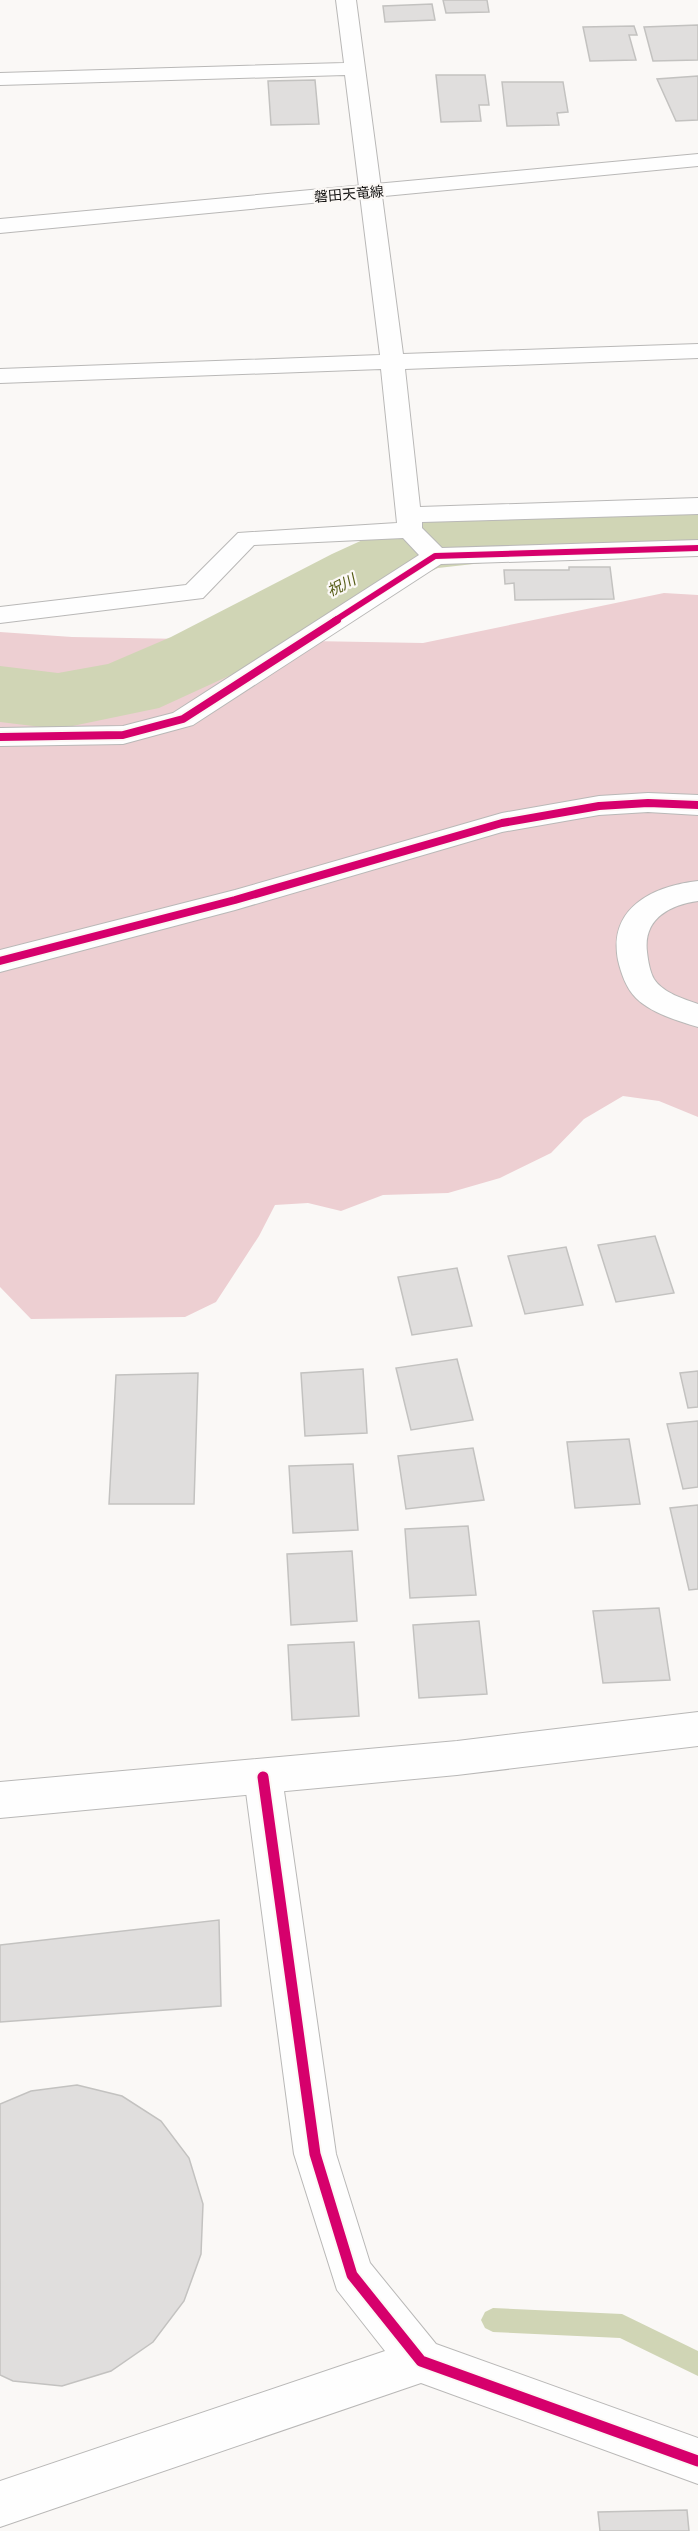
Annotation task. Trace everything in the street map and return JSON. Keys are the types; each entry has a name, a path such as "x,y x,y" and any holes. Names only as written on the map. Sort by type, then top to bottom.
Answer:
{"street":[{"path":"346,0 392,362 410,526 434,555"},
{"path":"0,79 354,69"},
{"name":"磐田天竜線","path":"0,226 698,160"},
{"path":"0,376 698,351"},
{"path":"0,615 194,592 247,538 698,506"},
{"path":"0,737 123,735 183,719 434,555 698,548"},
{"path":"0,961 177,918 512,820 592,805 673,802 698,805"},
{"path":"698,891 669,896 652,904 632,929 630,948 635,969 643,985 660,1000 698,1016"},
{"path":"0,1800 457,1758 698,1729"},
{"path":"262,1777 315,2154 352,2275 421,2361 698,2461"},
{"path":"0,2504 421,2361"}],"shaded area":[{"path":"664,593 698,595 698,1117 659,1101 623,1096 584,1119 551,1153 500,1178 448,1193 383,1195 341,1211 308,1203 275,1205 259,1236 216,1302 185,1317 31,1319 0,1287 0,632 72,637 423,643"}],"building":[{"path":"443,0 487,0 489,12 446,13"},
{"path":"432,4 435,20 385,22 383,6"},
{"path":"698,25 698,60 653,61 644,27"},
{"path":"634,26 637,35 629,35 636,60 590,61 583,27"},
{"path":"436,75 485,75 489,105 479,105 481,121 441,122"},
{"path":"698,76 698,120 676,121 657,79"},
{"path":"315,80 319,124 271,125 268,81"},
{"path":"502,82 563,82 568,112 557,113 559,125 507,126"},
{"path":"569,567 610,567 614,599 515,600 514,583 505,584 504,570 569,570"},
{"path":"655,1236 674,1293 616,1302 598,1245"},
{"path":"566,1247 583,1305 525,1314 508,1256"},
{"path":"457,1268 472,1326 412,1335 398,1277"},
{"path":"457,1359 473,1420 411,1430 396,1368"},
{"path":"363,1369 367,1433 305,1436 301,1373"},
{"path":"698,1371 698,1407 688,1408 680,1373"},
{"path":"198,1373 194,1504 109,1504 116,1375"},
{"path":"698,1421 698,1487 683,1489 667,1424"},
{"path":"629,1439 640,1504 575,1508 567,1442"},
{"path":"473,1448 484,1500 406,1509 398,1456"},
{"path":"353,1464 358,1530 293,1533 289,1466"},
{"path":"698,1505 698,1589 689,1590 670,1508"},
{"path":"468,1526 476,1595 410,1598 405,1529"},
{"path":"352,1551 357,1621 291,1625 287,1554"},
{"path":"659,1608 670,1680 603,1683 593,1611"},
{"path":"479,1621 487,1694 419,1698 413,1625"},
{"path":"354,1642 359,1716 292,1720 288,1645"},
{"path":"219,1920 221,2006 0,2022 0,1945"},
{"path":"77,2085 122,2096 161,2121 189,2158 203,2204 201,2254 184,2301 153,2342 111,2371 62,2386 13,2381 0,2375 0,2104 31,2091"},
{"path":"687,2510 689,2531 600,2531 598,2512"}],"waterway":[{"name":"祝川","path":"0,694 58,701 128,688 201,656 361,572 420,545 509,535 698,529"},
{"path":"493,2320 622,2326 698,2364"}],"cycle path":[{"path":"0,737 123,735 183,719 435,556 698,548"},
{"path":"0,961 235,900 502,823 599,806 648,803 698,805"},
{"path":"263,1777 315,2154 352,2275 421,2361 698,2461"}]}
